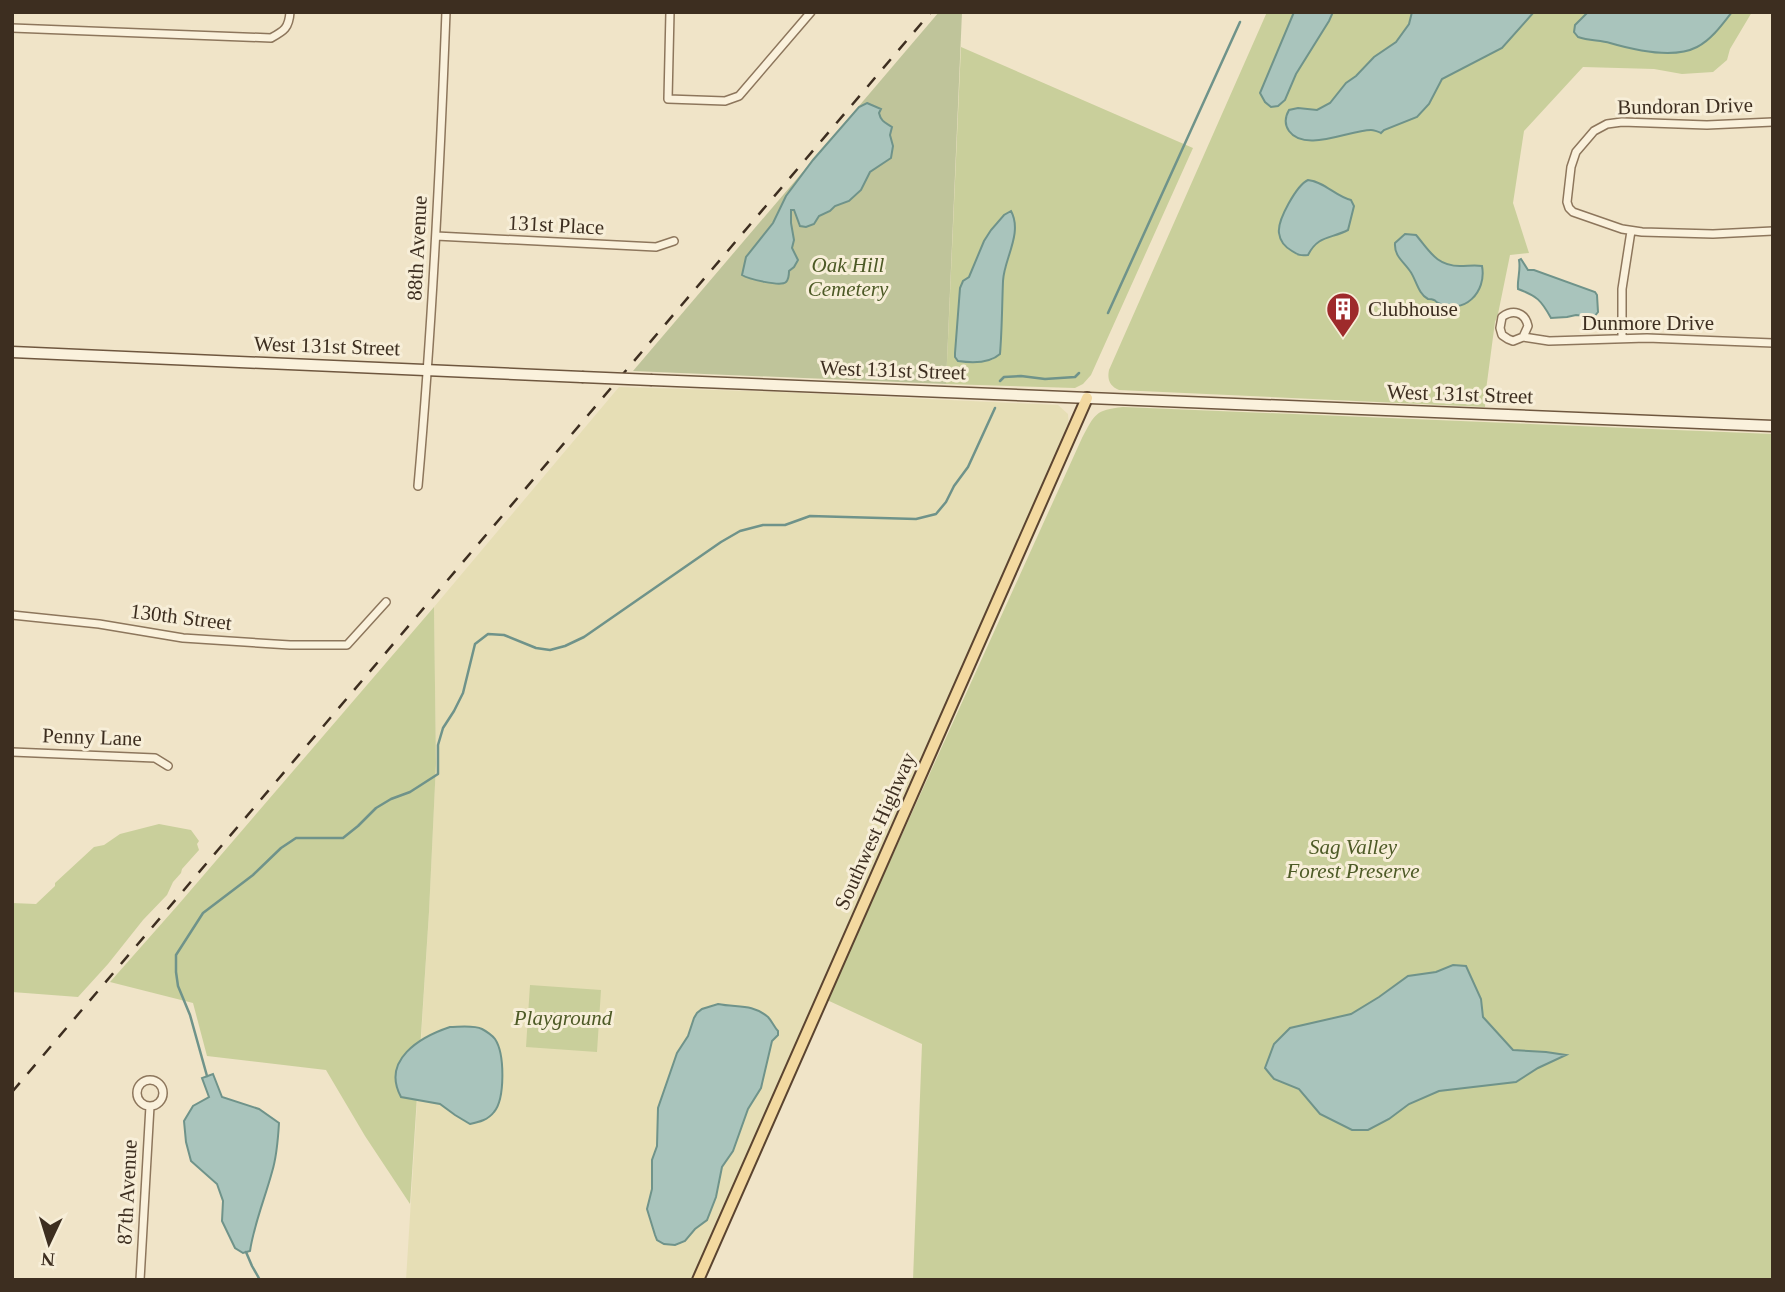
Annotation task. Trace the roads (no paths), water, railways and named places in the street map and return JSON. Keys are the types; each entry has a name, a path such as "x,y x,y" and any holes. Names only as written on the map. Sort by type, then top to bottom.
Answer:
{"main road":[{"name":"Southwest Highway","path":"698,1280 1087,398"}],"street":[{"path":"12,27 271,38 284,32 290,12"},
{"name":"88th Avenue","path":"418,486 436,236 446,12"},
{"path":"670,12 668,99 725,101 739,96 811,12"},
{"name":"Bundoran Drive","path":"1631,231 1573,212 1569,208 1567,202 1571,167 1576,152 1594,131 1607,124 1622,122 1707,125 1773,122"},
{"path":"1622,338 1622,289 1631,231 1700,234 1773,231"},
{"name":"131st Place","path":"436,236 656,247 674,241"},
{"name":"Dunmore Drive","path":"1523,337 1528,326 1524,316 1513,312 1502,317 1502,335 1513,341 1523,337 1549,341 1647,338 1773,343"},
{"name":"West 131st Street","path":"12,352 1773,426"},
{"name":"130th Street","path":"12,615 99,624 183,638 290,645 347,645 386,602"},
{"name":"Penny Lane","path":"12,752 155,758 168,766"},
{"name":"87th Avenue","path":"140,1280 150,1106"}],"water":[{"path":"1294,12 1333,12 1296,74 1285,100 1278,106 1271,107 1260,93"},
{"path":"1412,12 1534,12 1502,48 1442,79 1429,104 1417,117 1381,133 1362,131 1328,139 1305,140 1289,131 1286,120 1289,110 1317,110 1330,103 1346,83 1374,57 1396,42 1409,24"},
{"path":"1588,12 1732,12 1702,44 1688,51 1666,53 1642,51 1578,37 1574,32 1575,25"},
{"path":"867,103 881,109 881,118 892,127 891,158 870,172 861,190 849,201 819,216 814,224 800,226 794,210 791,210 794,240 792,248 798,260 789,271 786,282 771,283 742,275 746,257 773,223 786,196 859,107"},
{"path":"1308,180 1320,183 1351,200 1354,206 1348,230 1316,244 1308,255 1301,255 1283,244 1279,227 1293,196"},
{"path":"1011,211 1015,228 1003,281 1000,354 986,361 958,361 955,353 960,288 963,281 969,277 991,230"},
{"path":"1405,234 1416,235 1434,256 1445,263 1482,266 1481,285 1472,299 1465,304 1448,306 1425,297 1396,251 1395,243"},
{"path":"1521,259 1528,270 1595,292 1598,312 1594,317 1576,315 1551,318 1538,299 1518,289"},
{"path":"1453,965 1466,966 1481,999 1483,1017 1513,1050 1566,1055 1516,1082 1439,1091 1409,1104 1368,1130 1352,1130 1320,1114 1299,1089 1274,1079 1265,1068 1274,1044 1290,1028 1351,1014 1408,976 1436,972"},
{"path":"718,1004 750,1008 762,1013 771,1020 778,1035 772,1041 761,1088 748,1109 733,1151 722,1167 716,1197 707,1220 685,1241 675,1245 664,1244 657,1240 647,1209 652,1189 652,1160 657,1146 658,1108 677,1053 688,1036 694,1018 702,1009"},
{"path":"450,1027 482,1029 494,1038 501,1055 502,1087 498,1106 489,1117 470,1124 440,1104 401,1097 396,1084 396,1072 407,1052 427,1037"},
{"path":"213,1074 222,1097 259,1109 279,1123 274,1166 250,1251 243,1253 235,1248 222,1221 223,1201 217,1184 191,1161 186,1142 184,1121 193,1106 209,1097 202,1078"}],"waterway":[{"path":"1108,313 1240,22"},
{"path":"1000,381 1004,377 1045,379 1075,377 1079,373"},
{"path":"207,1076 190,1015 178,986 176,955 203,913 253,875 281,848 296,838 343,838 376,808 410,792 438,774 438,745 443,728 463,693 475,644 488,634 504,635 536,648 550,650 565,646 584,637 740,531 763,525 785,525 810,516 916,519 936,514 968,467 995,408"},
{"path":"246,1252 260,1280"}],"railway":[{"path":"12,1092 931,12"}],"place":[{"name":"Clubhouse","path":"1343,339"}],"park label":[{"name":"Oak Hill Cemetery","path":"848,277"},
{"name":"Sag Valley Forest Preserve","path":"1353,859"},
{"name":"Playground","path":"563,1018"}]}
